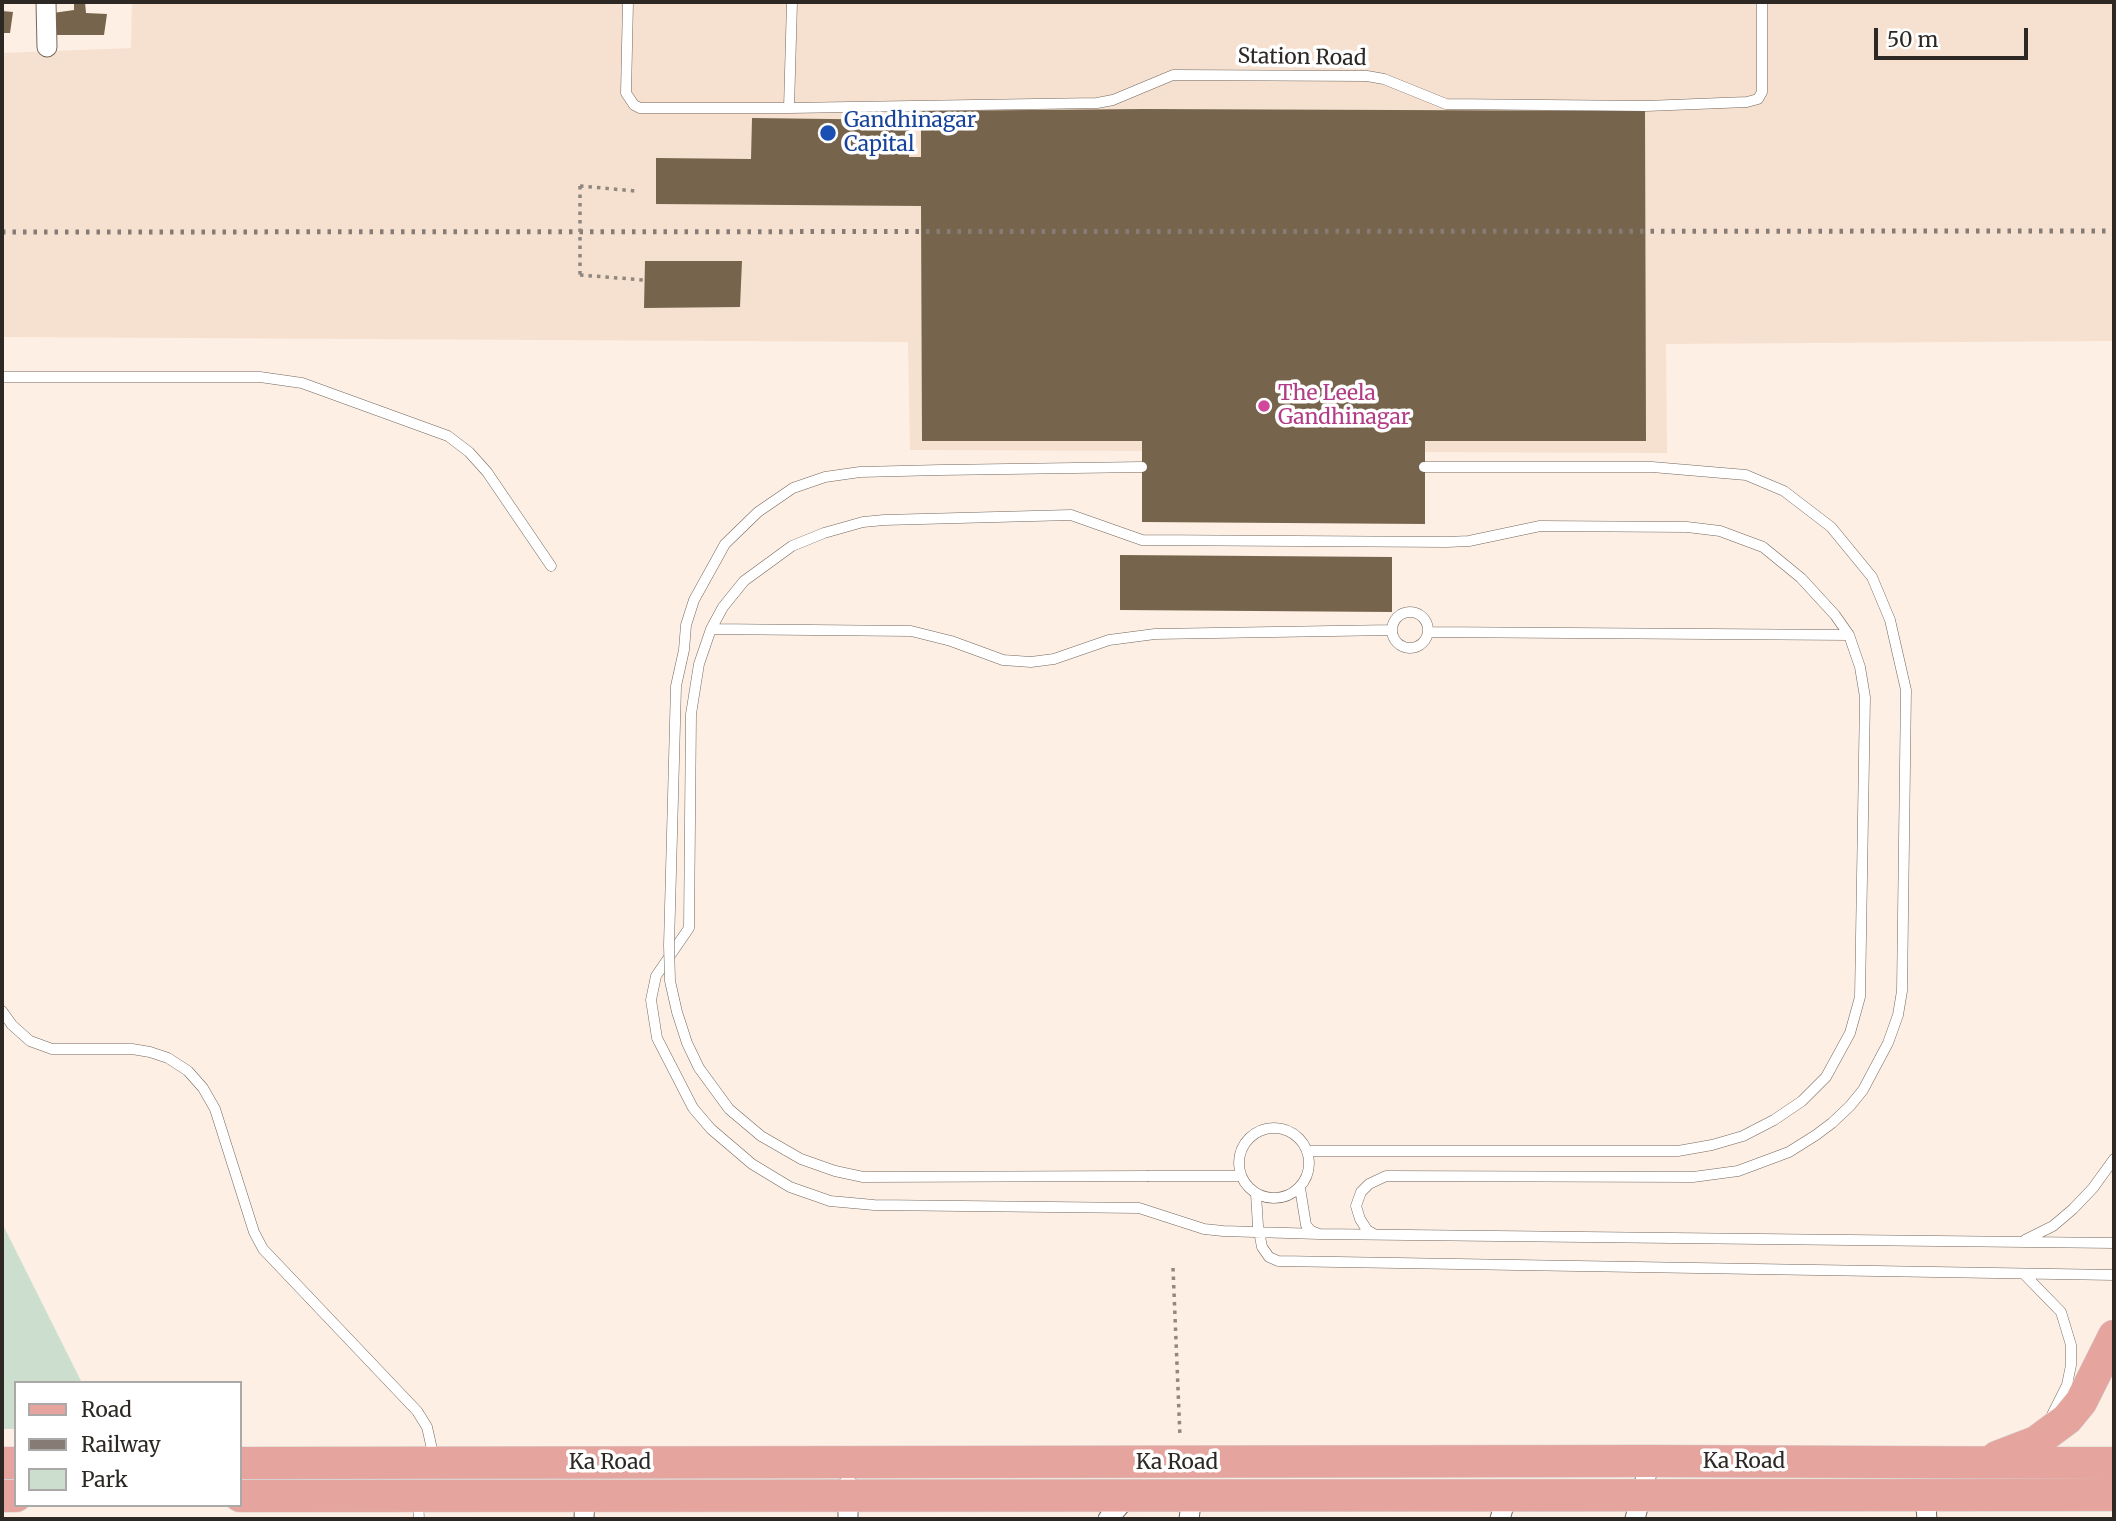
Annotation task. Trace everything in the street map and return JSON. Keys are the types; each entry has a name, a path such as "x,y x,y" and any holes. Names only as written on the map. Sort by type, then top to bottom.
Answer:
{"main road":[{"path":"1979,1463 2036,1442 2067,1419 2081,1402 2114,1336"},
{"name":"Ka Road","path":"242,1463 421,1483 584,1508 1926,1508 2114,1495"},
{"name":"Ka Road","path":"242,1496 421,1483 848,1463 2114,1463"}],"street":[{"path":"47,2 47,47"},
{"path":"1638,1508 1650,1461"},
{"path":"848,1463 848,1508"}],"lane":[{"path":"628,2 626,93 634,105 789,108 792,2"},
{"name":"Station Road","path":"789,108 1097,103 1113,100 1173,75 1367,76 1384,79 1446,104 1646,106 1746,102 1758,99 1762,92 1762,2"},
{"path":"2,377 260,377 302,383 447,436 469,452 487,472 551,566"},
{"path":"1142,467 860,472 825,477 793,488 758,512 725,544 694,600 686,625 676,686 668,945 670,981 687,1043 699,1068 729,1110 761,1136 801,1159 835,1171 863,1177 1241,1176"},
{"path":"1374,1234 1367,1230 1360,1219 1356,1206 1358,1198 1369,1184 1377,1179 1396,1175 1693,1177 1738,1171 1789,1152 1816,1135 1850,1106 1871,1077 1888,1043 1898,1014 1902,991 1906,690 1890,620 1872,577 1831,527 1784,491 1746,475 1652,467 1424,467"},
{"path":"1307,1151 1678,1151 1743,1136 1802,1101 1826,1077 1850,1033 1860,997 1866,697 1860,667 1849,635 1835,615 1801,578 1763,547 1720,531 1688,527 1540,526 1469,541 1447,542 1142,540 1071,515 884,520 824,533 792,546 744,581 723,607 711,629 699,664 691,714 689,928 656,976 651,1000 657,1038 692,1108 711,1129 752,1164 790,1187 830,1201 874,1205 1139,1208 1204,1229 1259,1232 2114,1243"},
{"path":"1410,612 1416,613 1425,621 1427,632 1422,643 1406,648 1395,641 1392,630 1395,619 1410,612"},
{"path":"711,629 911,631 951,641 1003,660 1031,662 1054,659 1109,640 1155,634 1392,630"},
{"path":"1427,632 1849,635"},
{"path":"2,1011 12,1025 30,1041 52,1049 132,1049 167,1058 188,1071 203,1088 215,1109 254,1232 263,1249 417,1411 427,1427 421,1483"},
{"path":"1275,1127 1287,1130 1297,1136 1307,1151 1310,1167 1306,1178 1300,1188 1290,1195 1267,1198 1256,1194 1241,1176 1238,1164 1245,1142 1264,1129 1275,1127"},
{"path":"2022,1242 2053,1226 2073,1209 2094,1188 2114,1159"},
{"path":"1300,1188 1306,1225 1319,1234"},
{"path":"1256,1194 1262,1247 1269,1257 1278,1261 2114,1275"},
{"path":"2024,1274 2061,1312 2071,1345 2067,1385 2036,1442"}],"path":[{"path":"635,191 580,186 580,275 644,280"},
{"path":"1173,1268 1181,1464"}],"shaded area":[{"path":"132,2 2114,2 2114,341 1666,344 1667,453 910,450 908,342 2,337 2,53 131,48"}],"green space":[{"path":"2,1223 81,1381 14,1381 14,1429 2,1429"}],"building":[{"path":"74,2 85,2 86,13 107,14 104,35 54,35 53,13 74,10"},
{"path":"2,11 13,12 10,33 2,33"},
{"path":"921,111 1645,111 1646,441 1425,441 1425,524 1142,522 1142,441 922,441 921,206 656,204 656,158 751,159 752,118 909,120 909,157 921,157"},
{"path":"645,261 742,261 740,307 644,308"},
{"path":"1120,555 1392,557 1392,612 1120,610"}],"railway":[{"path":"2,232 2114,231"}],"place":[{"name":"Gandhinagar Capital","path":"828,133"},
{"name":"The Leela Gandhinagar","path":"1264,406"}]}
